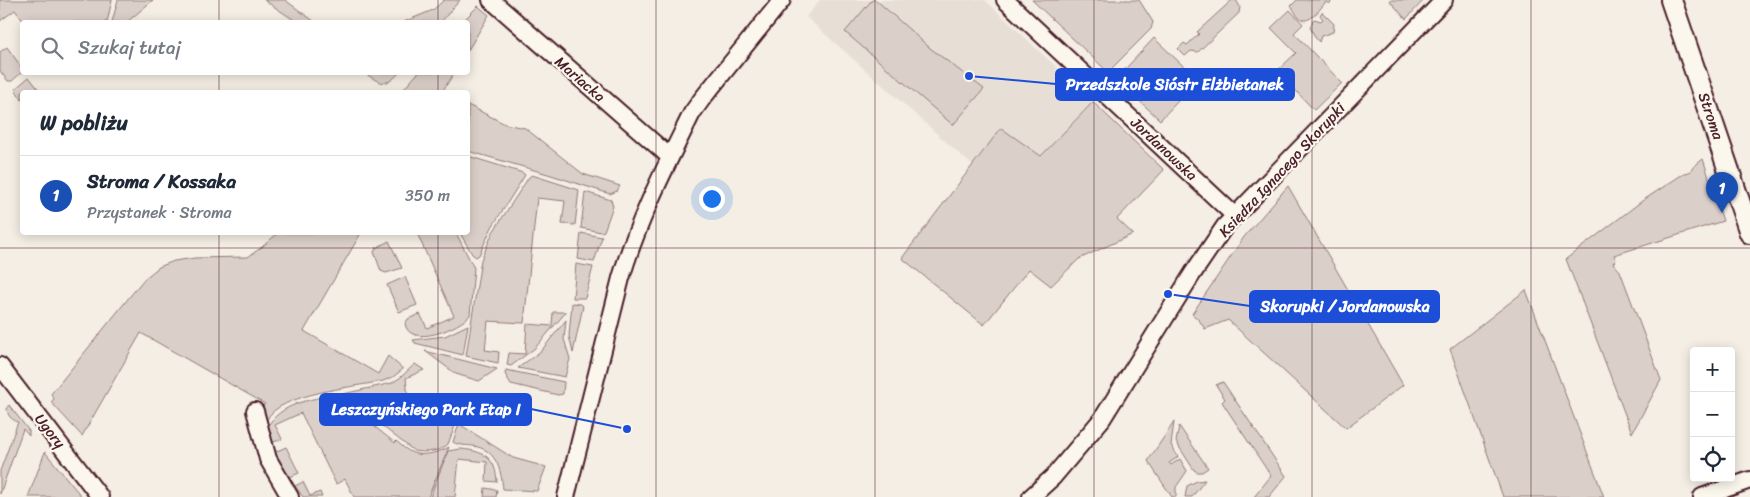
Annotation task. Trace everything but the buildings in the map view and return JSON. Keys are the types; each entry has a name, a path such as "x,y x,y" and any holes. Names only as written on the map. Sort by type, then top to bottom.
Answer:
{"street":[{"name":"Mariacka","path":"490,0 670,157"},
{"path":"566,497 614,303 628,254 644,212 692,113 782,0"},
{"name":"Jordanowska","path":"1005,0 1235,216"},
{"name":"Księdza Ignacego Skorupki","path":"1031,497 1059,470 1102,419 1193,273 1225,226 1444,0"},
{"name":"Stroma","path":"1671,0 1750,233"},
{"name":"Ugory","path":"0,366 100,497"},
{"path":"255,411 268,459 290,497"},
{"path":"1702,497 1750,480"}],"shaded area":[{"path":"0,0 112,0 107,20 22,20 15,10 0,21"},
{"path":"118,0 153,0 129,20 113,20"},
{"path":"264,0 285,0 312,20 294,20"},
{"path":"444,0 460,0 443,20 409,20 433,10"},
{"path":"820,0 985,0 1093,102 1041,156 1001,128 972,165 806,17"},
{"path":"872,0 876,0 930,48 984,89 953,125 845,32"},
{"path":"1032,0 1139,0 1153,22 1151,29 1108,72"},
{"path":"1232,0 1236,0 1240,7 1239,13 1198,52 1191,51 1185,56 1178,49 1184,43 1187,45 1199,34 1197,32"},
{"path":"1297,0 1333,0 1329,4 1326,2 1312,17 1305,20 1300,18 1291,6"},
{"path":"1389,0 1424,0 1406,19"},
{"path":"478,6 489,15 470,47 470,20 464,20"},
{"path":"1290,10 1303,24 1294,33 1342,83 1314,110 1277,71 1296,53 1271,28"},
{"path":"1322,12 1334,24 1333,32 1321,36 1319,42 1310,27 1314,19 1321,21 1323,19 1320,15"},
{"path":"1154,38 1198,80 1160,120 1116,79"},
{"path":"7,47 20,65 20,74 12,81 8,81 0,71 0,52"},
{"path":"368,75 397,75 386,82 374,79"},
{"path":"416,75 453,75 443,90 403,90"},
{"path":"29,77 39,90 20,90 20,97 15,89"},
{"path":"1093,102 1164,170 1117,219 1133,234 1079,259 1051,286 1029,269 984,325 902,258 1001,128 1041,156"},
{"path":"470,106 505,124 525,128 583,174 620,186 617,191 610,194 470,152"},
{"path":"470,157 525,175 492,227 479,255 476,257 472,254 461,235 470,235"},
{"path":"1703,159 1723,221 1614,255 1616,260 1613,263 1620,271 1661,380 1632,433 1566,259 1642,201 1691,171"},
{"path":"532,175 579,190 575,225 562,224 565,201 537,198 524,323 488,321 485,350 499,352 498,363 466,356 481,260 493,232"},
{"path":"1288,186 1403,385 1346,428 1228,320 1205,329 1192,314 1244,237"},
{"path":"585,192 611,200 613,206 604,231 581,228"},
{"path":"581,233 602,237 594,262 578,259"},
{"path":"276,235 360,235 304,331 378,374 388,356 403,369 393,377 383,381 312,394 285,404 275,410 266,422 263,406 265,404 141,333 82,436 51,402 54,399 51,394 144,279 159,267 174,261 195,258 248,257"},
{"path":"418,235 457,235 474,268 470,315 465,320 446,330 425,336 416,335 409,331 405,324 408,319 420,314 427,328 454,316"},
{"path":"389,241 402,268 386,273 381,271 374,252 376,248"},
{"path":"576,264 593,267 585,298 573,298"},
{"path":"405,277 417,305 399,312 387,285"},
{"path":"1526,290 1604,497 1503,497 1450,349"},
{"path":"572,303 583,306 573,353 569,336"},
{"path":"553,312 566,312 535,348 511,366 507,365 509,353 525,354 527,324 552,326"},
{"path":"566,320 564,339 570,359 565,377 518,368 541,351"},
{"path":"468,325 463,355 415,343 413,340 445,336"},
{"path":"425,351 497,369 479,381 456,374"},
{"path":"415,364 424,370 406,378 408,398 428,396 430,415 457,413 458,410 461,410 448,444 445,447 427,452 414,451 343,394 392,383"},
{"path":"506,370 564,382 563,394 558,395 511,384 505,374"},
{"path":"1223,382 1286,476 1269,497 1254,497 1271,476 1222,402 1225,399 1216,385"},
{"path":"335,395 395,443 396,441 411,452 427,454 449,447 428,497 354,497 345,479 336,484 301,413 275,425 282,439 271,443 267,428 279,413 296,404"},
{"path":"9,405 29,431 29,436 23,429 0,494 0,471 18,422 9,415 7,407"},
{"path":"1174,422 1171,445 1178,457 1169,463 1171,465 1180,459 1187,471 1176,487 1176,497 1172,497 1148,461"},
{"path":"459,424 513,458 546,467 537,491 503,489 499,467 487,451 453,442"},
{"path":"1179,426 1208,468 1202,472 1194,470 1176,442"},
{"path":"286,447 299,473 290,477 278,460 275,452"},
{"path":"461,449 476,452 487,457 494,467 497,482 486,481 487,462 459,459 455,497 430,497 448,451"},
{"path":"45,452 82,497 28,497"},
{"path":"1205,480 1192,497 1185,497 1187,486 1197,481"},
{"path":"303,482 310,496 320,492 322,497 303,497 295,486"},
{"path":"485,488 497,490 496,497 484,497"}],"place":[{"name":"Przedszkole Sióstr Elżbietanek","path":"969,76"},
{"name":"Stroma / Kossaka","path":"1722,213"},
{"name":"Skorupki / Jordanowska","path":"1168,294"},
{"name":"Leszczyńskiego Park Etap I","path":"627,429"}]}
